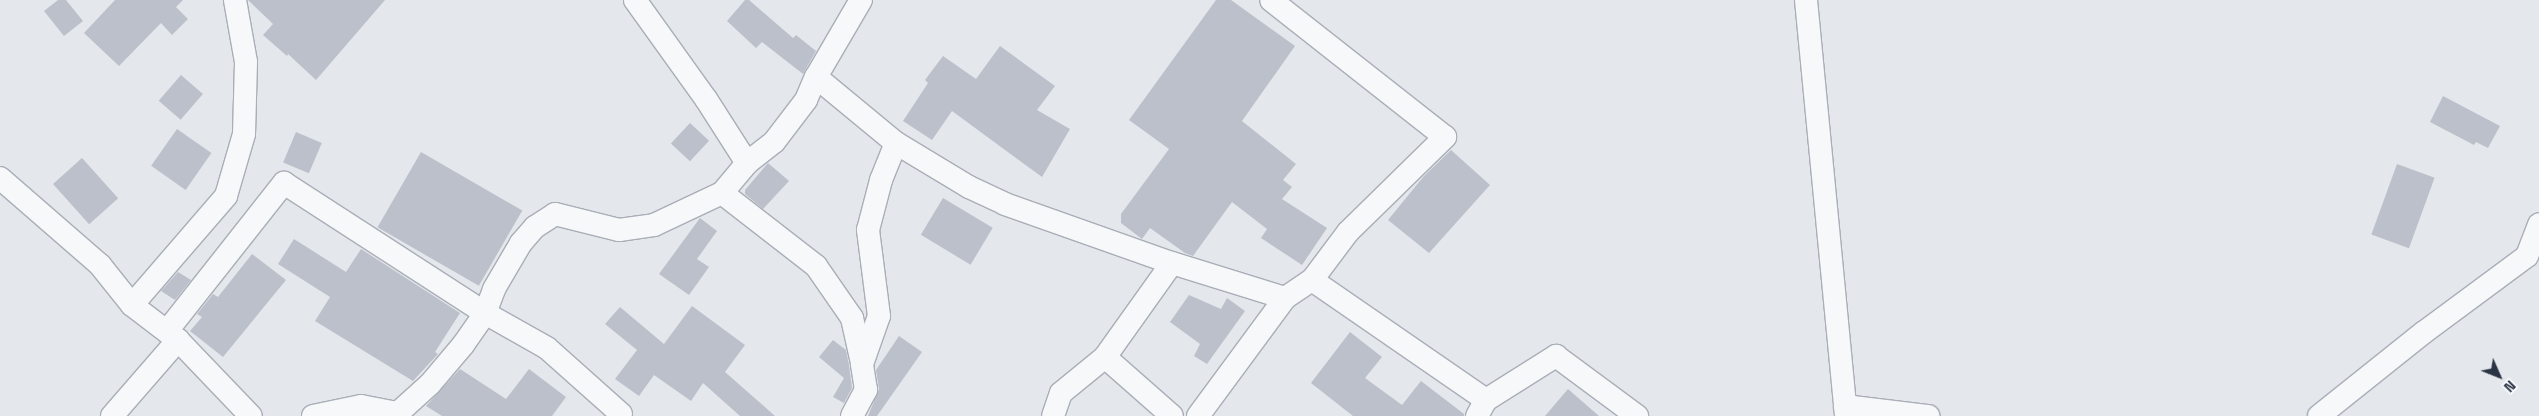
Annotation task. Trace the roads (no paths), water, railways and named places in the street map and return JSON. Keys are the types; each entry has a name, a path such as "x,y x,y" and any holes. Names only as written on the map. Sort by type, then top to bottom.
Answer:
{"street":[{"path":"132,305 226,196 244,134 246,62 235,0"},
{"path":"635,0 706,99 747,163"},
{"path":"312,416 362,406 398,413 436,378 463,345 484,313 494,289 521,242 535,227 555,214 619,230 654,225 722,193 747,163 774,142 788,125 806,100 816,77 861,0"},
{"path":"1198,416 1285,298 1312,280 1348,232 1445,136 1271,0"},
{"path":"1806,0 1846,411 1928,416"},
{"path":"816,77 896,143 969,187 1005,204 1172,263 1285,298"},
{"path":"862,364 879,316 868,230 881,180 896,143"},
{"path":"0,178 100,265 132,305 173,336 251,416"},
{"path":"112,416 173,336 284,183 484,313 547,348 621,414"},
{"path":"722,193 816,266 852,318 866,390 852,416"},
{"path":"2320,416 2422,333 2527,256 2539,224"},
{"path":"1053,416 1062,393 1106,357 1172,263"},
{"path":"1312,280 1482,408 1556,356 1637,416"},
{"path":"1106,357 1172,416"}]}
